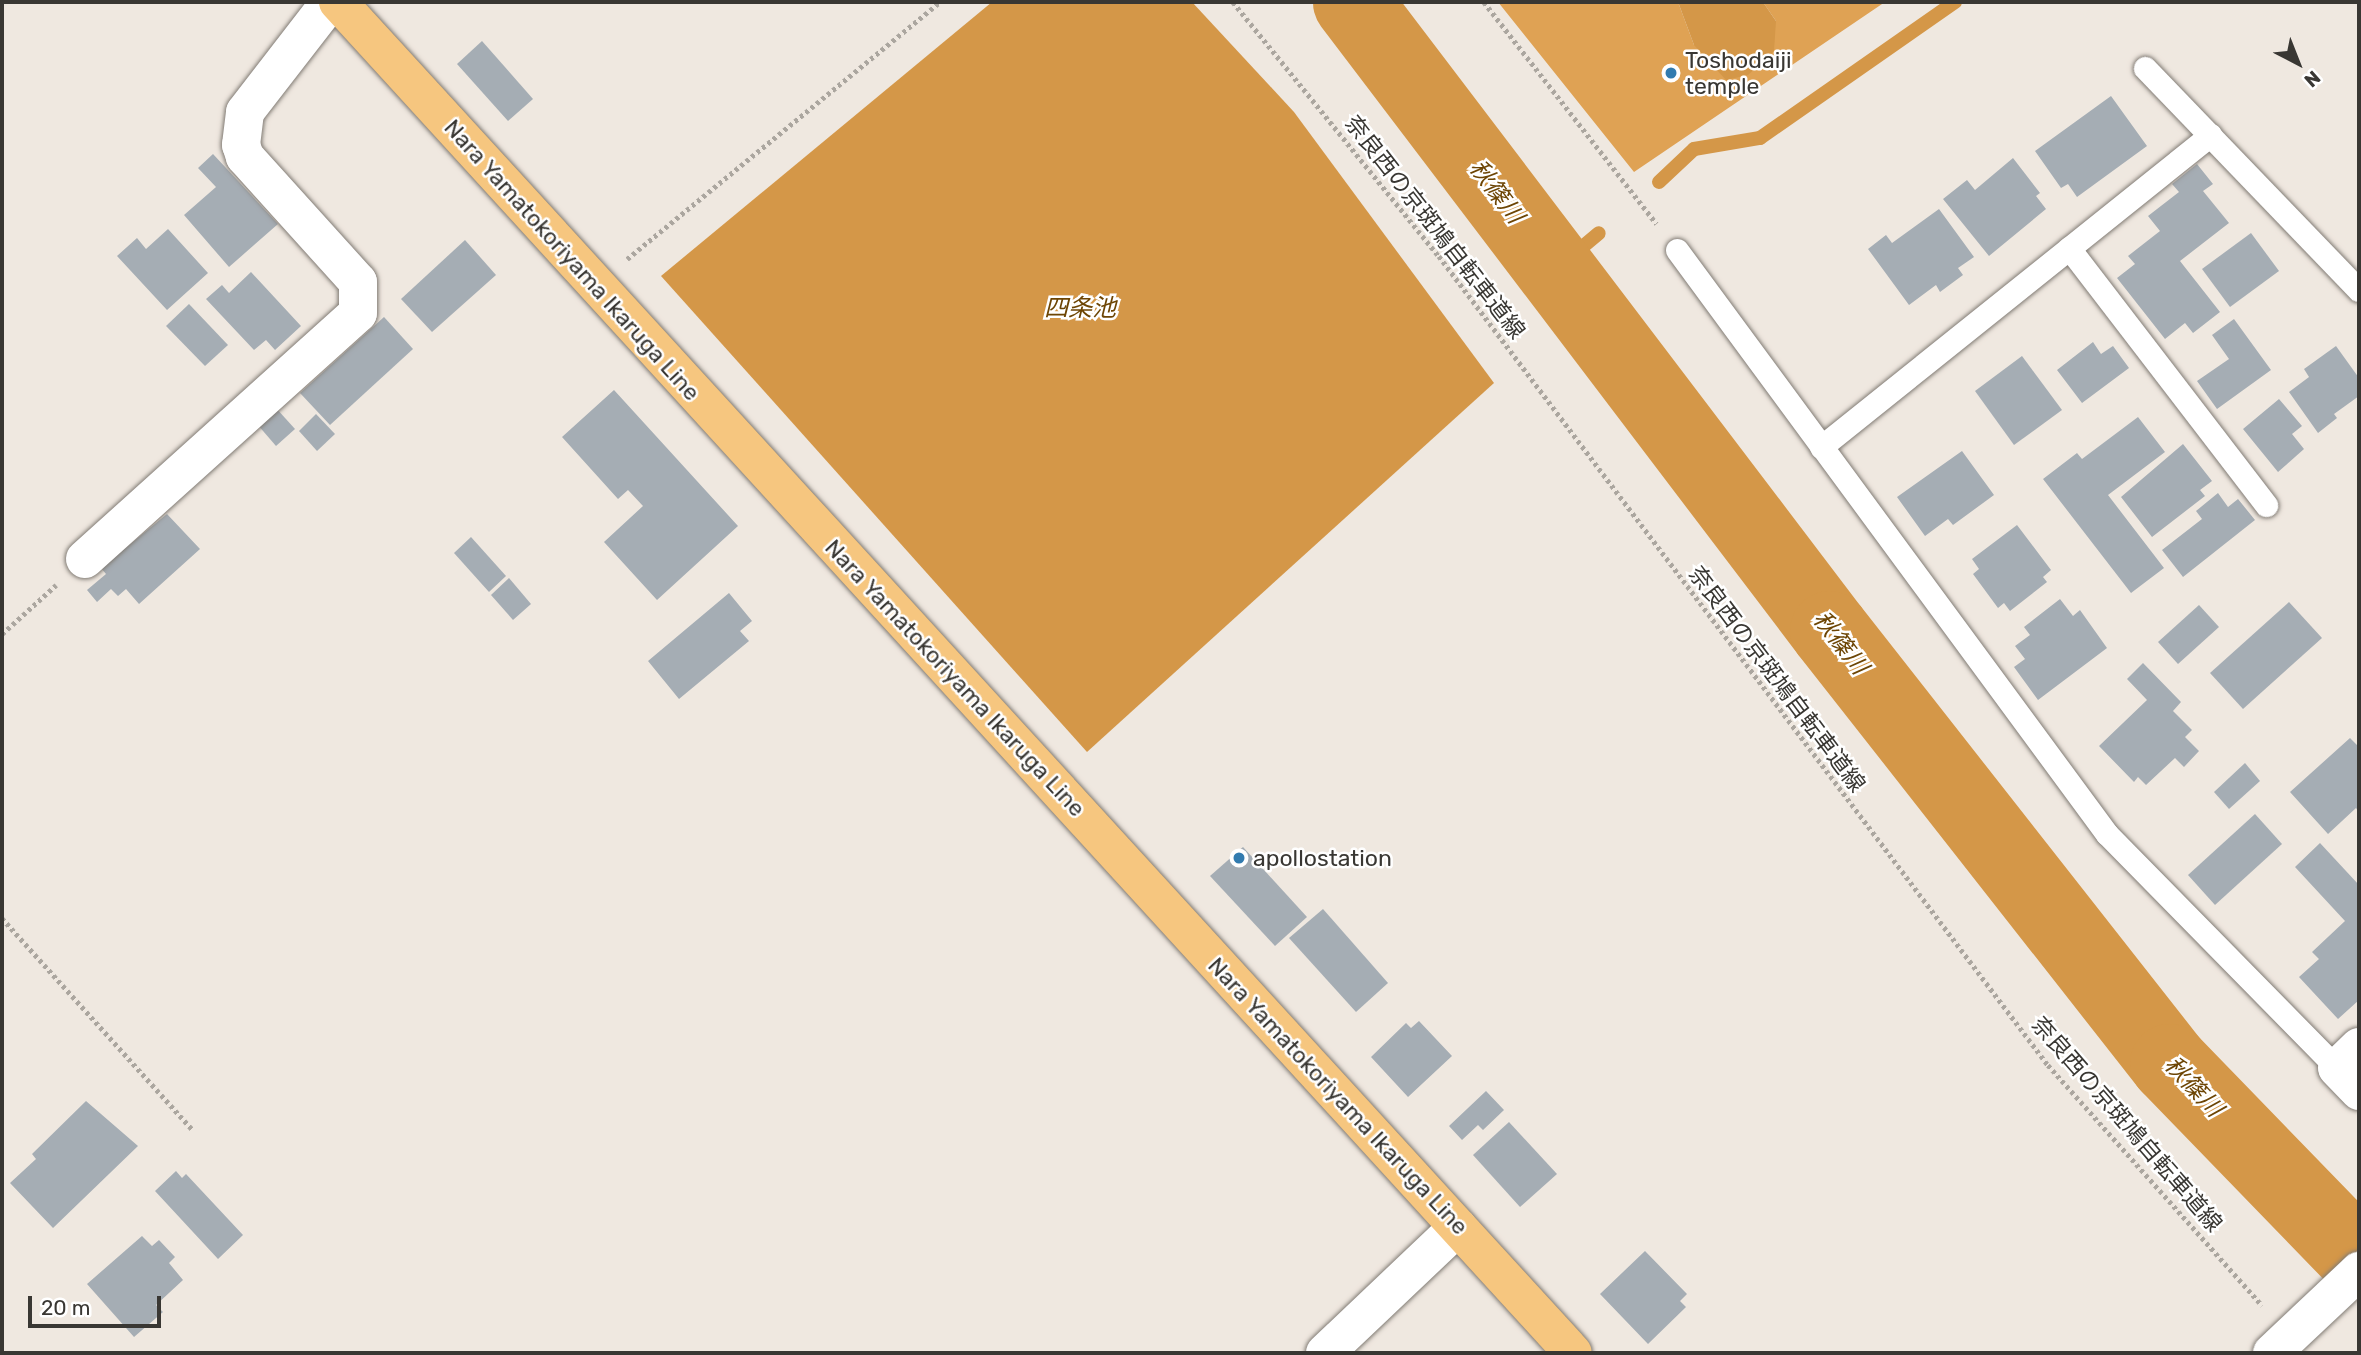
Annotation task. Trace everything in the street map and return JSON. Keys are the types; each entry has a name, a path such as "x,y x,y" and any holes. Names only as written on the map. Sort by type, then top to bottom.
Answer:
{"main road":[{"name":"Nara Yamatokoriyama Ikaruga Line","path":"338,2 1573,1353"}],"street":[{"path":"85,559 358,313 358,282 245,157 241,145 245,112 330,2"},
{"path":"1325,1353 1458,1227"},
{"path":"2281,1345 2359,1271"}],"lane":[{"path":"2145,68 2359,290"},
{"path":"1821,447 2210,135"},
{"path":"2069,248 2266,505"},
{"path":"1676,250 2107,834 2352,1068"}],"path":[{"path":"595,286 940,2"},
{"name":"奈良西の京斑鳩自転車道線","path":"1233,2 1439,256 2048,1065 2281,1345"},
{"path":"1484,2 1676,250"},
{"path":"2,634 85,559"},
{"path":"2,918 192,1129"}],"shaded area":[{"name":"Toshodaiji temple","path":"1498,2 1678,2 1694,45 1776,21 1763,2 1885,2 1634,172"}],"water":[{"name":"四条池","path":"992,2 1192,2 1294,112 1494,383 1087,752 661,276"},
{"path":"1678,2 1763,2 1776,21 1774,51 1748,75 1726,80 1694,45"}],"building":[{"path":"482,41 533,99 508,121 457,64"},
{"path":"2111,96 2147,146 2077,197 2068,184 2061,188 2035,151"},
{"path":"213,154 278,224 229,267 184,215 216,187 198,168"},
{"path":"2013,158 2040,193 2036,196 2046,209 1989,256 1943,199 1967,180 1975,190"},
{"path":"2197,164 2213,184 2203,191 2229,223 2180,261 2220,312 2193,333 2185,323 2165,339 2117,278 2135,264 2128,256 2160,231 2148,216 2179,192 2172,184"},
{"path":"1939,209 1974,257 1958,268 1963,275 1940,292 1936,285 1909,305 1868,249 1886,235 1892,243"},
{"path":"168,229 208,273 167,310 117,256 137,238 146,249"},
{"path":"2251,233 2279,271 2230,307 2202,269"},
{"path":"465,240 496,275 432,332 401,299"},
{"path":"251,272 301,326 275,350 266,340 254,350 206,299 222,285 229,293"},
{"path":"189,304 228,345 205,366 166,326"},
{"path":"384,317 413,349 330,425 300,393"},
{"path":"2234,319 2271,370 2217,409 2197,381 2229,359 2212,335"},
{"path":"2093,342 2101,354 2113,346 2129,368 2082,403 2057,370"},
{"path":"2336,346 2359,378 2359,396 2334,414 2337,418 2318,433 2289,392 2309,377 2304,369"},
{"path":"2022,356 2062,410 2014,445 1975,391"},
{"path":"614,390 738,526 657,600 604,542 643,506 628,490 618,499 562,437"},
{"path":"2279,399 2302,426 2292,434 2304,449 2278,472 2243,429"},
{"path":"276,408 295,429 276,446 257,424"},
{"path":"316,414 335,434 317,451 299,431"},
{"path":"2138,417 2165,452 2108,495 2164,568 2131,593 2043,479 2077,453 2082,459"},
{"path":"2183,444 2212,481 2200,490 2205,496 2152,537 2121,497"},
{"path":"1962,451 1994,495 1953,525 1948,519 1925,536 1897,497"},
{"path":"2218,493 2228,507 2238,499 2255,520 2183,577 2162,550 2202,519 2196,511"},
{"path":"167,514 200,549 139,604 126,589 118,596 111,589 97,602 87,590 106,574 101,568"},
{"path":"2017,525 2051,570 2043,577 2047,582 2010,611 2004,603 1998,608 1973,574 1979,569 1972,559"},
{"path":"471,537 506,576 489,592 454,553"},
{"path":"509,578 531,604 513,620 491,595"},
{"path":"729,593 752,621 740,631 749,641 679,699 648,661"},
{"path":"2060,599 2073,616 2080,610 2107,648 2038,700 2014,667 2025,659 2015,646 2030,635 2024,627"},
{"path":"2289,602 2322,638 2243,709 2210,673"},
{"path":"2199,605 2219,627 2178,664 2158,642"},
{"path":"2143,663 2181,702 2173,711 2192,730 2185,737 2199,751 2184,767 2175,758 2146,785 2138,777 2134,782 2099,746 2147,700 2127,679"},
{"path":"2350,738 2359,747 2359,812 2356,808 2328,834 2290,792"},
{"path":"2245,763 2260,781 2229,809 2214,792"},
{"path":"2255,814 2282,844 2215,905 2188,875"},
{"path":"2320,843 2359,885 2359,1000 2338,1019 2299,977 2319,959 2312,952 2345,921 2295,867"},
{"path":"1243,847 1307,917 1275,946 1210,876"},
{"path":"1323,909 1388,983 1356,1012 1289,938"},
{"path":"1419,1021 1452,1056 1408,1097 1371,1057 1406,1023 1411,1028"},
{"path":"1486,1091 1504,1110 1483,1130 1478,1125 1462,1140 1449,1126"},
{"path":"86,1101 138,1146 53,1228 10,1183 36,1159 32,1154"},
{"path":"1509,1122 1557,1174 1520,1207 1473,1155"},
{"path":"176,1171 182,1178 186,1174 243,1235 218,1259 155,1191"},
{"path":"142,1236 152,1246 159,1240 175,1257 169,1263 183,1280 156,1305 163,1312 134,1337 87,1284"},
{"path":"1645,1251 1687,1294 1680,1301 1686,1307 1648,1344 1600,1294"}],"waterway":[{"name":"秋篠川","path":"1352,2 1829,630 2169,1063 2359,1259"},
{"path":"1659,182 1694,149 1760,138 1955,2"},
{"path":"1555,270 1599,233"}],"place":[{"name":"Toshodaiji temple","path":"1671,73"},
{"name":"apollostation","path":"1239,858"}]}
